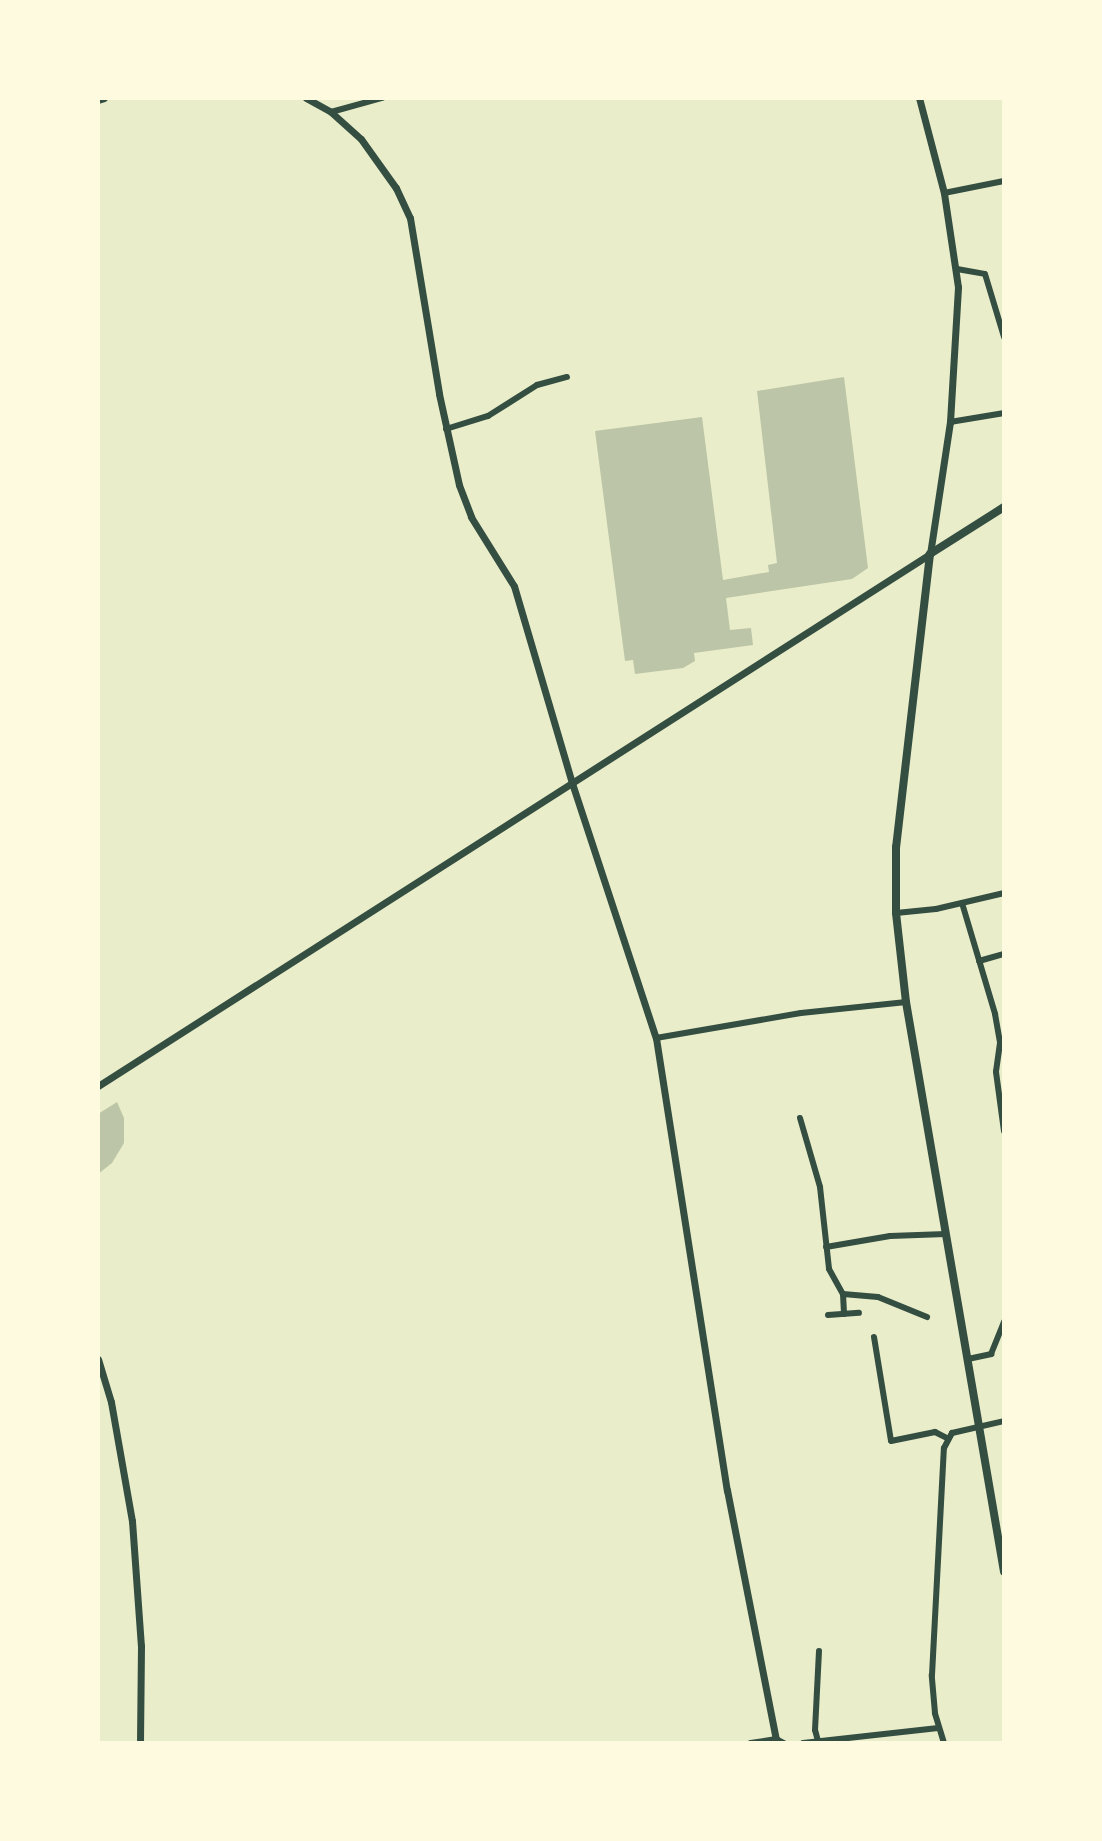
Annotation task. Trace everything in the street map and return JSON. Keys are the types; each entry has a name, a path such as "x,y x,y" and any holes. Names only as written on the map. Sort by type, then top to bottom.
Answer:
{"main road":[{"path":"1004,507 930,554 896,847 896,913 906,1002 1004,1572"}],"street":[{"path":"98,100 104,98"},
{"path":"306,98 331,112 380,162 410,218 446,429 471,517 514,586 572,783 656,1038 727,1490 780,1741 750,1743"},
{"path":"331,112 382,98"},
{"path":"98,1086 930,554 950,422 957,269 944,193 919,98"},
{"path":"944,193 1004,181"},
{"path":"957,269 985,274 1004,337"},
{"path":"446,429 488,416 537,385 567,377"},
{"path":"950,422 1004,413"},
{"path":"896,913 1004,893"},
{"path":"962,903 1002,1042 996,1072 1004,1131"},
{"path":"979,961 1004,954"},
{"path":"656,1038 801,1013 906,1002"},
{"path":"800,1118 820,1187 829,1269 843,1294 844,1314"},
{"path":"826,1247 890,1236 946,1234"},
{"path":"843,1294 878,1297 927,1317"},
{"path":"828,1315 859,1313"},
{"path":"968,1359 991,1354 1004,1321"},
{"path":"874,1337 891,1441 935,1432 947,1438"},
{"path":"98,1359 111,1402 132,1521 141,1646 140,1743"},
{"path":"947,1438 963,1428 1004,1421"},
{"path":"944,1743 938,1728 932,1675 947,1438"},
{"path":"818,1741 815,1730 819,1651"},
{"path":"803,1743 938,1728"}],"building":[{"path":"844,377 868,568 852,579 726,598 730,630 751,628 753,645 694,653 695,661 683,668 635,674 633,660 625,661 595,431 702,417 723,580 769,572 768,565 777,563 757,391"},
{"path":"117,1102 124,1118 124,1143 112,1163 98,1174 98,1114"}]}
